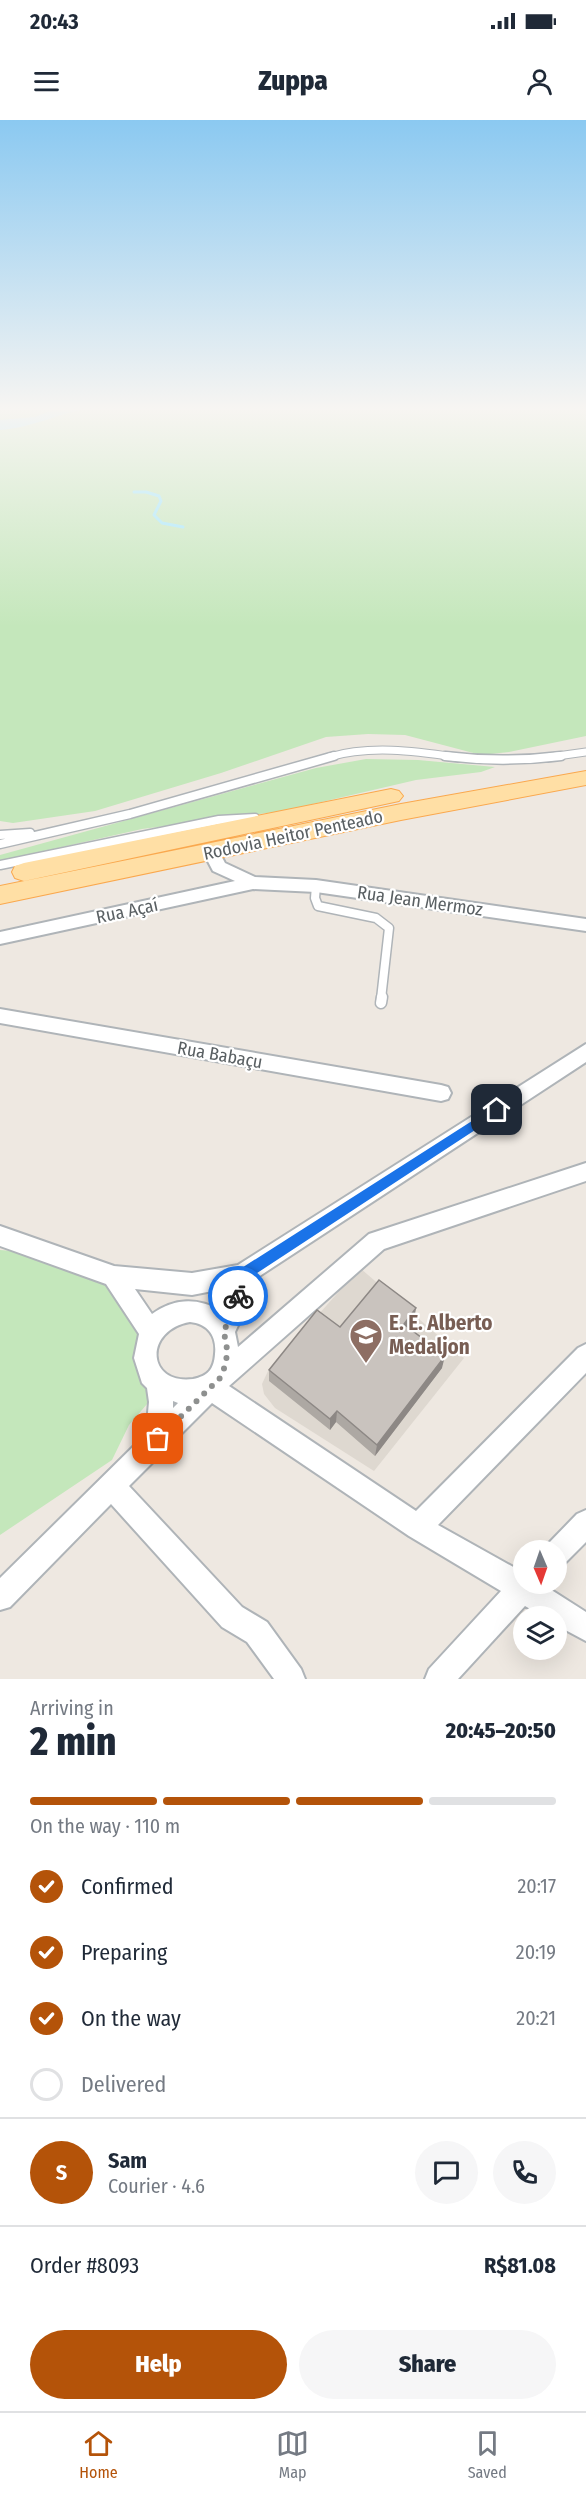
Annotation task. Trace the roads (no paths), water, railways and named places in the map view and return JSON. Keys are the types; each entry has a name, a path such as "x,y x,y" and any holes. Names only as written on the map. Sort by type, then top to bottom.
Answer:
{"main road":[{"name":"Rodovia Heitor Penteado","path":"0,877 285,818 586,761"},
{"name":"Rodovia Heitor Penteado","path":"0,895 401,812 586,778"}],"street":[{"path":"211,852 219,867 253,883"},
{"name":"Rua Jean Mermoz","path":"253,883 316,886 586,926"},
{"name":"Rua Açaí","path":"0,938 253,883"},
{"name":"Rua Babaçu","path":"0,1016 441,1093"},
{"path":"0,1236 114,1276 164,1283 192,1284 242,1275 586,1052"},
{"path":"0,1597 215,1383 377,1241 586,1172"},
{"path":"223,1331 236,1306 242,1275"},
{"path":"114,1276 151,1332"},
{"path":"164,1283 183,1297 186,1311"},
{"path":"186,1311 208,1316 217,1322 227,1342 227,1354 226,1366 215,1383 184,1393 170,1391 158,1384 149,1373 145,1359 146,1345 151,1332 166,1317 186,1311"},
{"path":"418,1527 586,1356"},
{"path":"215,1383 418,1527 513,1579"},
{"path":"158,1384 161,1402 158,1439"},
{"path":"112,1487 232,1617 257,1632 291,1679"},
{"path":"567,1543 586,1523"},
{"path":"439,1679 518,1594"},
{"path":"538,1594 586,1627"}],"lane":[{"path":"0,844 130,814 350,751 415,751 482,761 529,760 586,752"},
{"path":"0,865 219,820 285,818"},
{"path":"0,835 52,832"},
{"path":"316,886 315,898 318,906 327,910 377,917 386,921 389,928 381,1004"}],"waterway":[{"path":"134,492 146,492 159,496 161,501 154,515 162,523 183,527"}],"place":[{"name":"E. E. Alberto Medaljon","path":"366,1364"}]}
